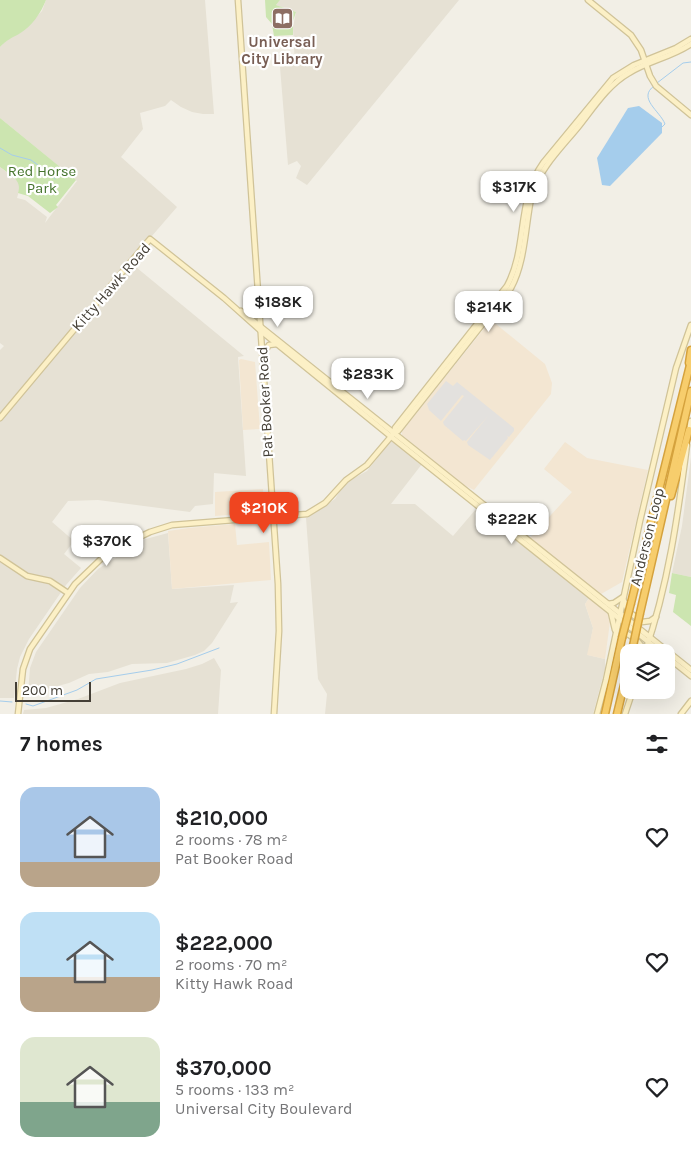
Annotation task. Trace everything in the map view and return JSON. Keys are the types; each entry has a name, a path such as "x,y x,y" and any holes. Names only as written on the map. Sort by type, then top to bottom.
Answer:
{"highway":[{"path":"686,379 691,350"},
{"name":"Anderson Loop","path":"604,714 691,361"},
{"name":"Anderson Loop","path":"633,644 691,391"},
{"path":"646,589 689,430"},
{"path":"617,714 621,699"}],"main road":[{"name":"Pat Booker Road","path":"238,0 279,613 278,666 274,714"},
{"path":"588,0 631,35 646,62 650,76 662,92 691,115"},
{"path":"646,62 691,39"},
{"path":"18,714 21,682 26,658 40,633 68,593 87,571 102,558 117,548 150,532 172,525 303,515 320,507 329,500 346,480 364,468 392,435 398,431 504,299 516,280 519,271 523,232 534,187 548,161 619,73 634,64 678,52 691,44"},
{"name":"Kitty Hawk Road","path":"0,418 150,239 649,643"},
{"path":"246,314 256,308 259,301"},
{"name":"Kitty Hawk Road","path":"238,309 246,314 277,344 301,361"},
{"path":"597,714 676,368 691,324"},
{"path":"262,355 270,345 277,344"},
{"path":"649,643 657,616 680,501 691,421"},
{"name":"Kitty Hawk Road","path":"392,435 660,644"},
{"path":"0,558 28,576 50,581 68,593"},
{"path":"608,604 623,598"},
{"path":"623,598 628,611 642,622 650,621 657,616"},
{"path":"611,612 615,635"},
{"path":"655,624 661,644"},
{"path":"615,635 619,632 626,633 641,644"},
{"name":"Kitty Hawk Road","path":"675,657 691,670"},
{"path":"675,663 691,676"},
{"path":"625,714 630,699"},
{"path":"680,714 691,701"}],"shaded area":[{"path":"46,0 205,0 214,114 192,112 171,100 165,106 140,113 143,129 121,157 177,207 106,289 131,263 244,356 238,357 246,476 214,473 213,504 195,506 190,512 98,500 68,501 52,522 74,541 64,554 81,568 66,585 29,639 20,657 14,698 0,698 0,350 4,346 0,343 0,167 19,182 20,187 17,198 25,200 47,217 45,223 77,181 0,118 0,47 8,38 20,33 42,11"},
{"path":"280,0 459,0 307,185 296,178 301,166 297,161 288,165 280,67 295,65 293,27 296,12 276,5"},
{"path":"491,320 545,364 552,383 551,394 474,490 464,485 402,435 402,431"},
{"path":"239,360 255,362 260,429 243,430"},
{"path":"446,381 453,386 457,382 514,428 514,431 509,437 507,436 508,438 490,460 468,445 467,442 488,416 466,441 463,441 444,425 443,422 464,396 462,395 441,421 429,410 427,404"},
{"path":"391,441 422,464 391,504 415,504 453,536 476,509 589,598 585,604 593,628 588,655 605,659 605,669 593,714 325,714 327,694 318,679 306,518 335,499 345,483 367,471"},
{"path":"565,442 587,458 648,470 622,582 601,594 529,539 572,492 544,469"},
{"path":"691,457 691,577 672,573 682,526"},
{"path":"263,489 264,512 215,516 215,492"},
{"path":"503,504 530,526 543,513 548,518 531,536 498,510"},
{"path":"235,524 237,545 269,542 271,580 172,589 168,531"},
{"path":"168,533 172,589 234,585 230,603 238,602 212,643 204,651 195,655 167,663 132,664 108,672 89,674 69,683 28,694 30,668 36,652 80,588 98,569 126,551 125,548 142,540"},
{"path":"589,598 608,614 610,622 605,659 587,655 593,628 585,604"},
{"path":"214,658 221,670 218,714 23,714 24,710 46,708 78,699 120,683 186,669"}],"green space":[{"path":"0,0 46,0 32,23 24,31 9,39 0,47"},
{"path":"265,0 280,0 276,5 296,12 293,21 293,35 274,36 272,24 266,17"},
{"name":"Red Horse Park","path":"0,118 76,180 56,205 58,207 50,213 28,196 18,193 19,184 17,181 0,167"},
{"path":"672,573 691,577 691,626 673,612 676,595 669,593"}],"water":[{"path":"639,106 662,123 662,133 610,186 602,185 597,158 628,108"}],"waterway":[{"path":"657,83 683,63 691,62"},
{"path":"654,86 648,95 651,105 665,124 662,127"},
{"path":"0,148 12,155 31,160 50,174"},
{"path":"26,704 33,706 77,690 96,679 177,664 219,648"},
{"path":"0,701 12,702"}],"place":[{"name":"Universal City Library","path":"282,19"}]}
